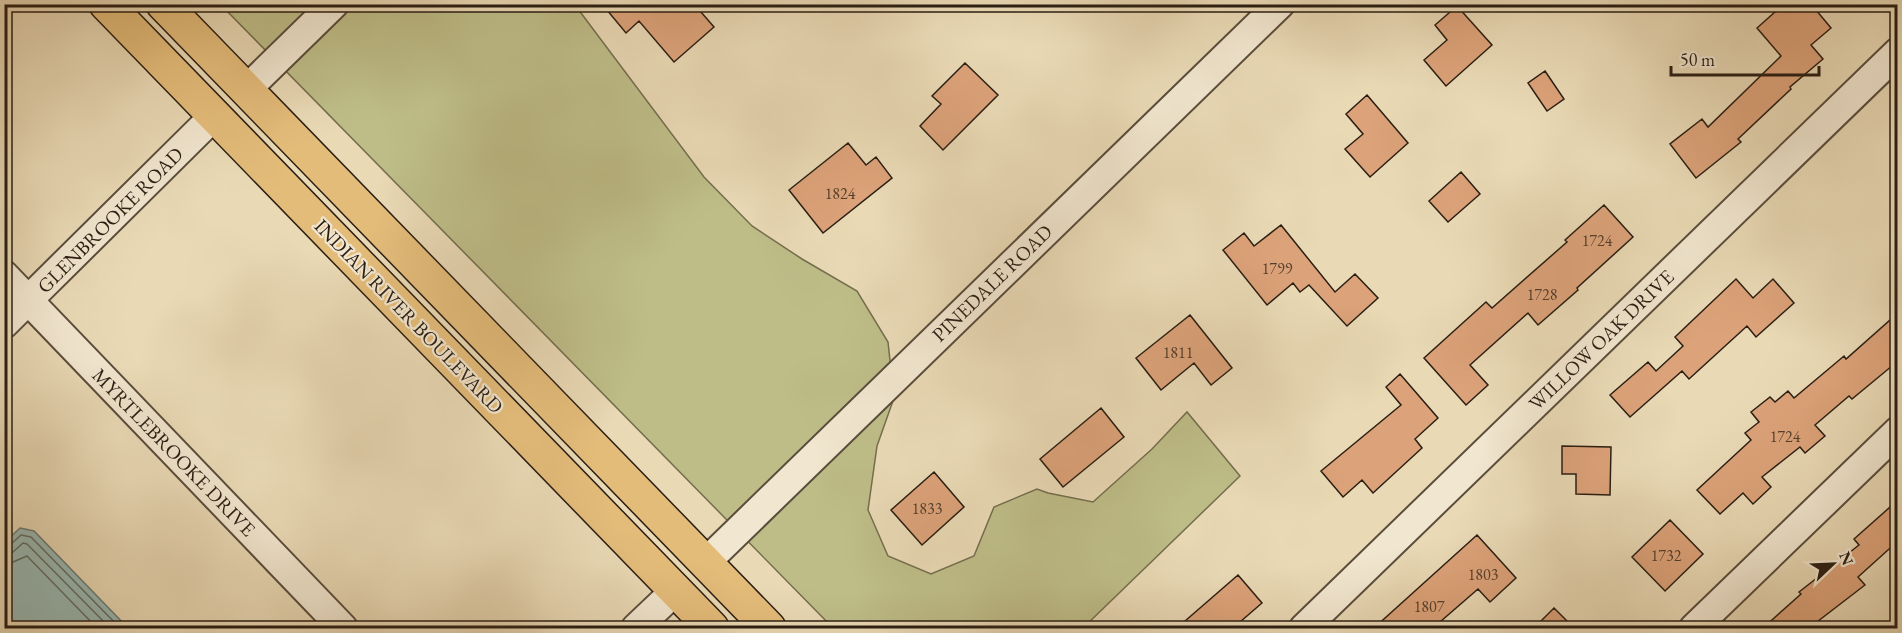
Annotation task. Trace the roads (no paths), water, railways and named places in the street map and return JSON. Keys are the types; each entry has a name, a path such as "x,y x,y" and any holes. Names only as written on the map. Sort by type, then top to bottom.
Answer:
{"main road":[{"name":"INDIAN RIVER BOULEVARD","path":"106,4 712,628"},
{"name":"INDIAN RIVER BOULEVARD","path":"163,4 768,628"},
{"path":"179,79 210,92 224,94 246,90"},
{"path":"214,116 237,113 283,128"}],"street":[{"path":"246,90 334,4"},
{"name":"PINEDALE ROAD","path":"705,563 1280,4"},
{"name":"WILLOW OAK DRIVE","path":"1304,628 1898,52"},
{"name":"GLENBROOKE ROAD","path":"4,324 214,116"},
{"name":"MYRTLEBROOKE DRIVE","path":"4,274 343,628"},
{"path":"1694,628 1898,431"},
{"path":"636,628 675,591"}],"water":[{"path":"20,528 34,531 128,628 5,628 5,542"}]}
